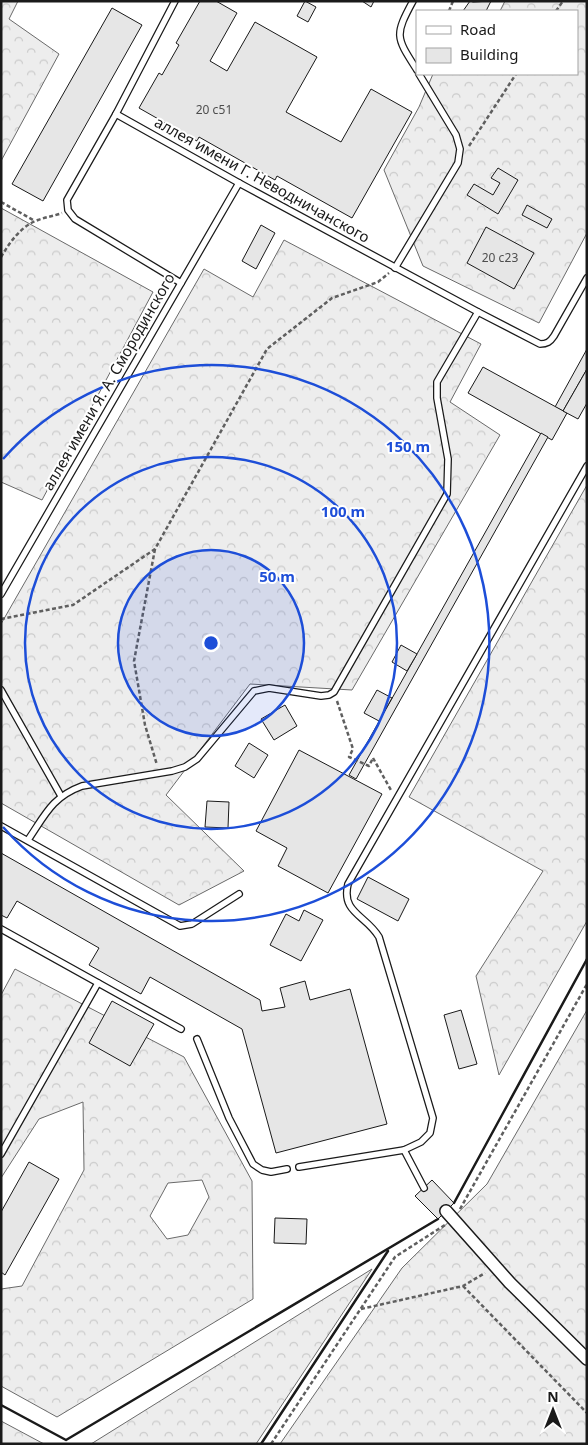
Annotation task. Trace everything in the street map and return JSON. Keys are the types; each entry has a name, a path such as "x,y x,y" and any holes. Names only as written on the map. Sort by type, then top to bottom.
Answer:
{"street":[{"path":"450,1215 496,1266 587,1359"}],"lane":[{"path":"176,1 116,114 67,200 68,210 75,219 181,283"},
{"path":"412,1 400,24 400,35 402,46 416,68"},
{"path":"396,268 458,163 460,149 456,135 420,75"},
{"name":"аллея имени Г. Неводничанского","path":"116,114 239,183 540,344 546,344 554,336 587,278"},
{"name":"аллея имени Я. А. Смородинского","path":"1,594 239,183"},
{"path":"28,840 50,807 61,796 82,786 185,767 197,758 254,691 269,688 321,696 334,692 447,494 448,459 437,398 437,382 478,312"},
{"path":"299,1167 404,1150 422,1142 430,1133 433,1118 379,937 374,928 348,904 346,895 348,884 587,466"},
{"path":"1,690 61,796"},
{"path":"1,826 180,926 192,924 239,894"},
{"path":"1,929 180,1030"},
{"path":"1,1154 98,983"},
{"path":"197,1039 230,1118 253,1164 262,1170 271,1172 287,1169"},
{"path":"404,1150 424,1188"}],"path":[{"path":"469,146 515,75"},
{"path":"1,202 36,221"},
{"path":"1,257 21,230 36,221 68,210"},
{"path":"160,773 145,725 134,661 156,549 267,349 332,298 378,282 396,268"},
{"path":"1,619 73,605 156,549"},
{"path":"334,692 353,749 349,757 369,766 373,758 397,800"},
{"path":"270,1444 395,1257 450,1215 587,984"},
{"path":"360,1309 463,1286 496,1266"},
{"path":"463,1286 587,1413"}],"green space":[{"path":"1,1 18,1 9,19 59,54 1,161"},
{"path":"505,1 587,1 587,233 539,323 423,266 384,170 419,107 433,75 578,75 578,10 500,10"},
{"path":"1,208 153,292 42,500 1,482"},
{"path":"284,240 481,344 450,402 500,435 352,690 250,684 166,795 244,871 179,905 1,803 1,624 204,269 253,297"},
{"path":"587,485 587,921 499,1075 476,976 543,871 409,797"},
{"path":"15,969 184,1057 252,1181 253,1299 57,1417 1,1386 1,1289 22,1286 84,1170 83,1102 39,1119 1,1178 1,995","holes":["202,1180 209,1197 188,1235 167,1239 150,1216 168,1183"]},
{"path":"587,1010 587,1444 280,1444 402,1268 487,1184"},
{"path":"372,1269 256,1444 91,1444"},
{"path":"1,1421 44,1444 1,1444"}],"building":[{"path":"200,1 216,1 237,13 210,61 227,71 255,22 317,57 286,112 341,142 371,89 412,112 352,218 277,176 275,180 199,137 197,141 139,108 159,73 162,75 179,45 176,43"},
{"path":"305,1 316,7 308,22 297,16"},
{"path":"362,1 374,1 371,7"},
{"path":"470,1 491,1 486,10 464,10"},
{"path":"112,8 142,25 43,201 12,184"},
{"path":"498,168 518,180 498,214 467,195 474,184 493,195 500,183 491,178"},
{"path":"527,205 552,219 547,228 522,215"},
{"path":"261,225 275,233 256,269 242,261"},
{"path":"486,227 534,253 514,289 467,263"},
{"path":"587,349 587,369 563,411 555,407"},
{"path":"483,367 567,413 552,440 468,393"},
{"path":"587,369 587,403 578,419 563,411"},
{"path":"541,433 548,437 356,779 349,775"},
{"path":"401,645 417,654 407,671 392,662"},
{"path":"377,690 392,698 379,721 364,713"},
{"path":"285,705 297,726 274,740 261,719"},
{"path":"249,743 268,755 254,778 235,766"},
{"path":"299,750 382,794 328,893 278,866 287,848 256,831"},
{"path":"207,801 229,802 228,828 205,827"},
{"path":"1,853 260,1000 262,1011 285,1007 280,988 305,981 310,1000 350,989 387,1124 276,1153 242,1029 150,977 141,994 89,965 99,948 17,901 7,918 1,915"},
{"path":"368,877 409,899 398,921 357,899"},
{"path":"304,910 323,920 301,961 270,945 286,914 299,921"},
{"path":"112,1001 154,1024 130,1066 89,1043"},
{"path":"461,1010 477,1064 459,1069 444,1015"},
{"path":"29,1162 59,1179 5,1275 1,1272 1,1212"},
{"path":"432,1180 454,1203 438,1219 415,1196"},
{"path":"275,1218 307,1219 306,1244 274,1243"}],"wall":[{"path":"454,1203 587,959"},
{"path":"1,1405 66,1440 438,1219"},
{"path":"261,1444 388,1251"}]}
